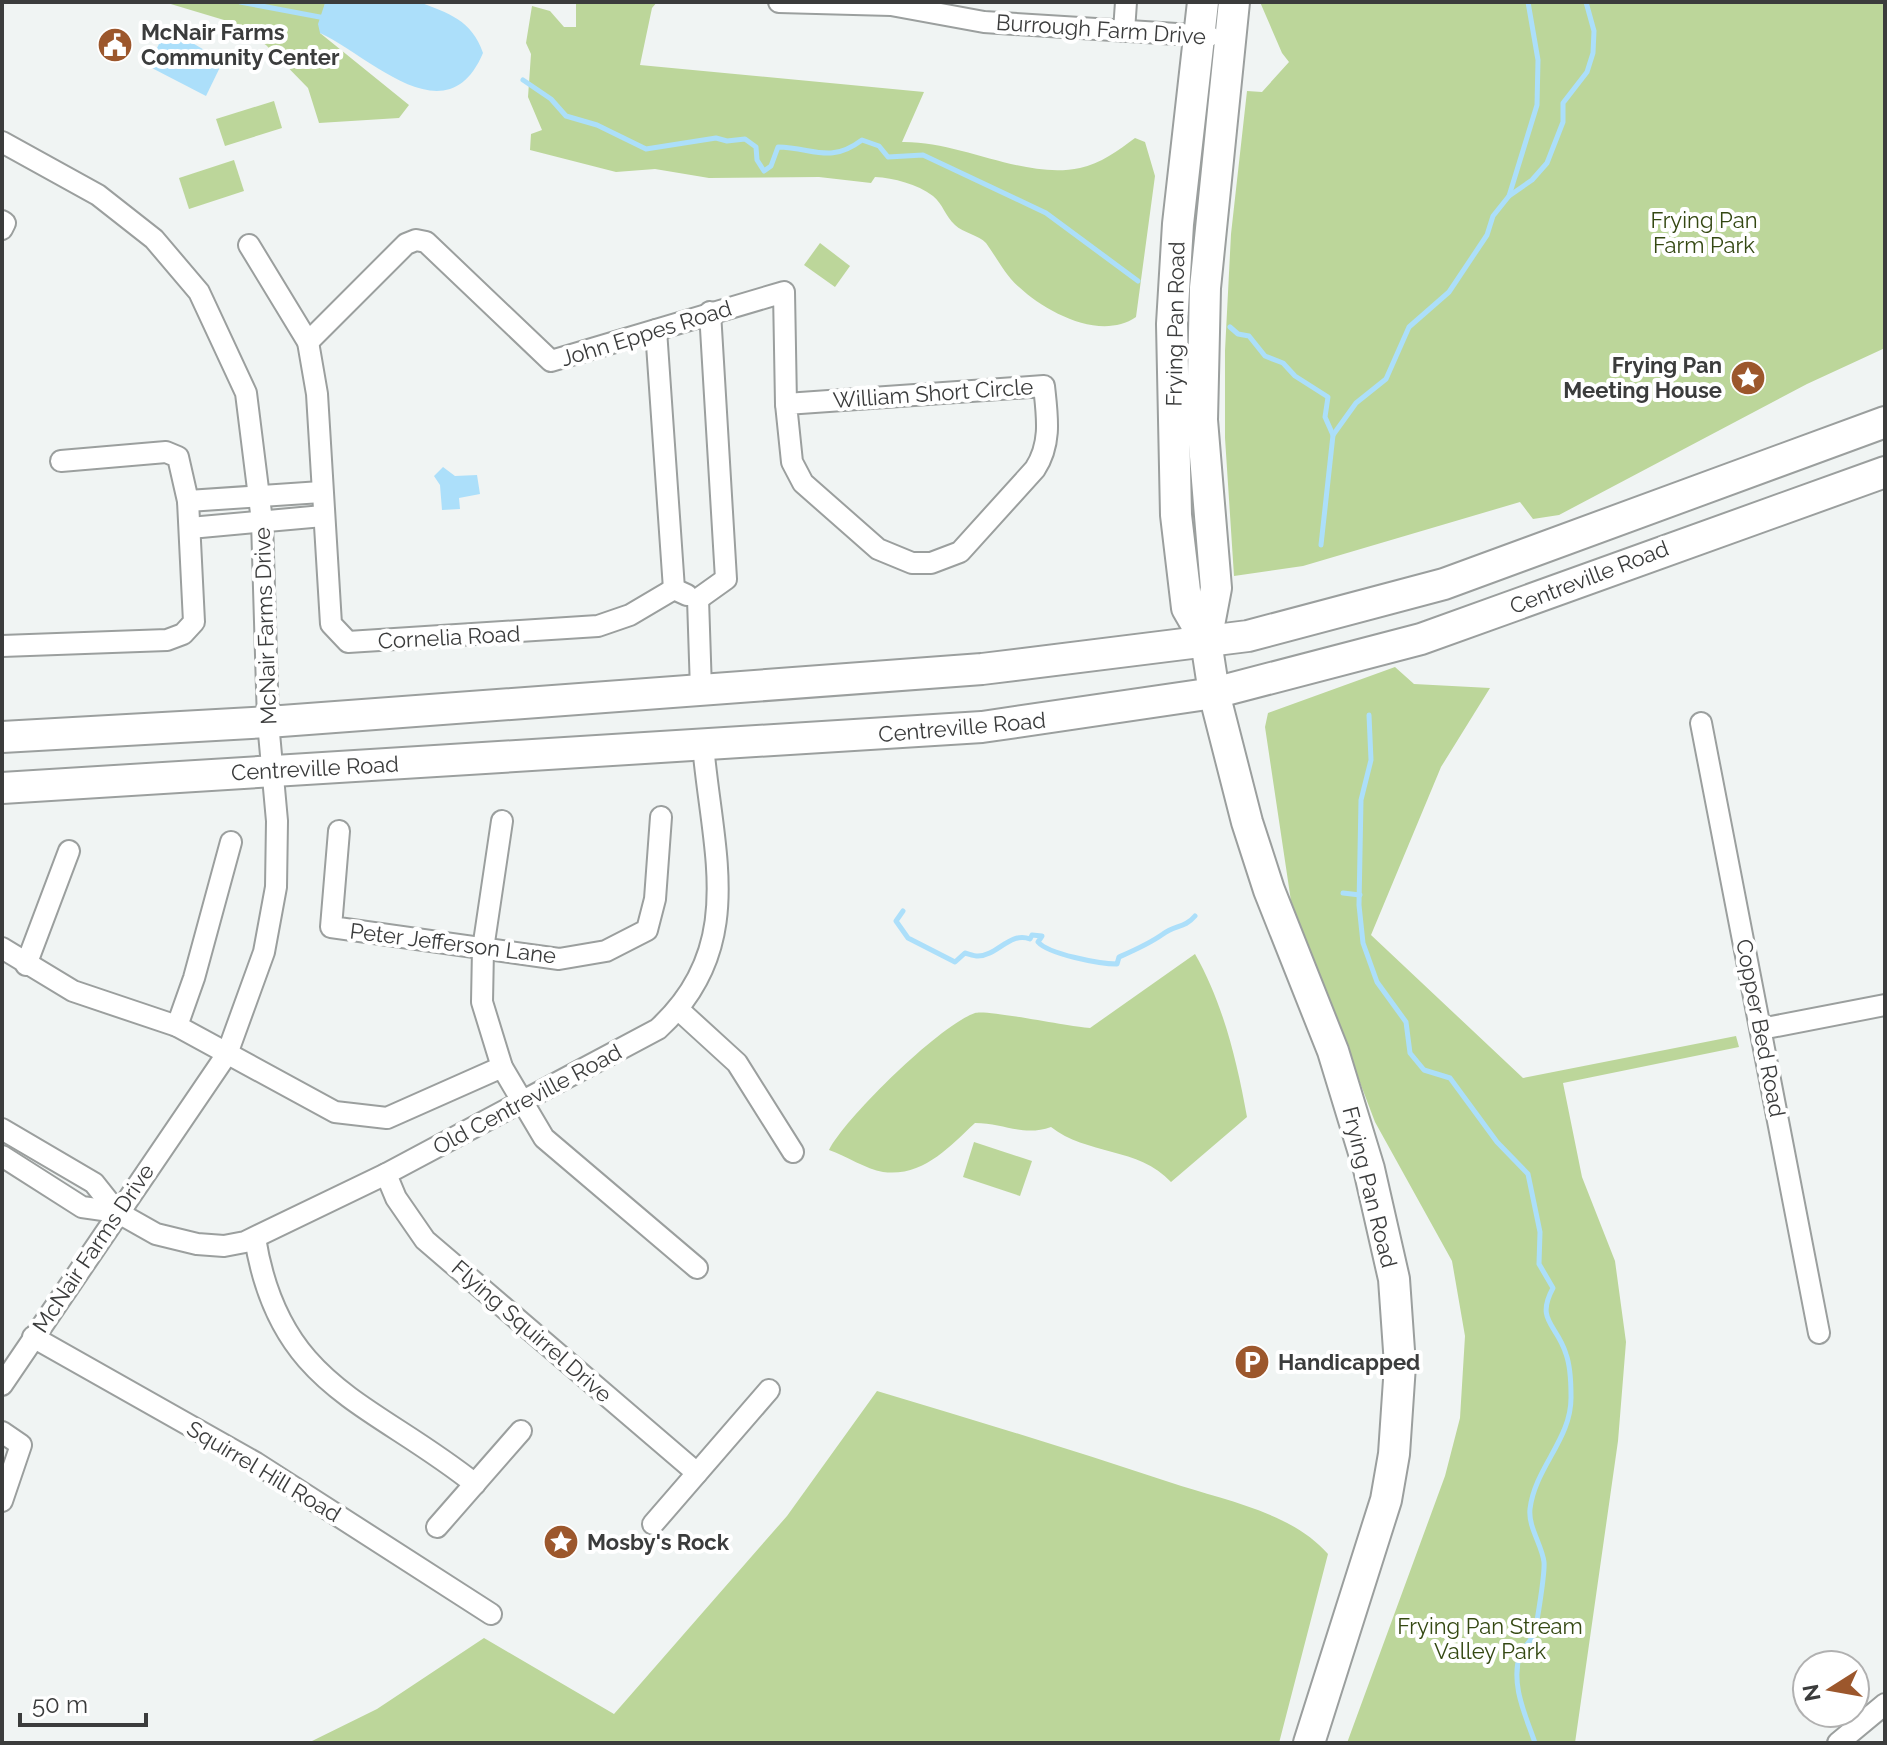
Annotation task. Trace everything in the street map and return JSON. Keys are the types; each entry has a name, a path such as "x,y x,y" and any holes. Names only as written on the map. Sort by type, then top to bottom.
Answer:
{"main road":[{"name":"Frying Pan Road","path":"1203,2 1178,224 1172,355 1176,515 1183,584 1187,608 1206,641"},
{"name":"Frying Pan Road","path":"1234,2 1205,288 1202,420 1216,588 1206,641 1214,693 1261,866 1338,1066 1369,1169 1394,1279 1400,1402 1386,1500 1309,1743"},
{"name":"Centreville Road","path":"2,737 268,722 997,668 1284,628 1444,584 1885,422"},
{"name":"Centreville Road","path":"2,788 982,727 1214,693 1421,639 1743,520 1885,472"}],"street":[{"name":"Burrough Farm Drive","path":"779,2 959,9 984,22 1232,38"},
{"path":"1124,31 1126,2"},
{"name":"McNair Farms Drive","path":"2,142 128,215 177,264 199,292 246,393 262,521 276,887 264,952 227,1054 2,1385"},
{"path":"2,221 5,223 2,229"},
{"name":"John Eppes Road","path":"308,342 406,244 416,240 426,242 551,361 784,292"},
{"name":"Cornelia Road","path":"249,245 308,342 317,394 331,624 348,642 598,626 630,615 674,589"},
{"name":"William Short Circle","path":"784,292 786,404 792,462 803,483 878,549 912,563 931,563 960,552 1044,455 1044,386 786,404"},
{"path":"698,599 726,579 710,312"},
{"path":"656,330 674,589 698,599"},
{"path":"2,646 167,640 183,634 194,622 188,501 178,457 166,452 61,461"},
{"path":"188,501 321,492"},
{"path":"190,528 323,516"},
{"path":"698,599 701,690"},
{"name":"Copper Bed Road","path":"1701,723 1819,1333"},
{"name":"Old Centreville Road","path":"117,1212 156,1234 178,1241 224,1246 255,1238 386,1174 658,1029 679,1010 707,959 719,910 703,745"},
{"name":"Peter Jefferson Lane","path":"339,831 331,927 559,959 606,951 647,930 655,899 661,817"},
{"path":"502,821 483,949 482,1002 502,1067 544,1138 697,1268"},
{"path":"177,1026 194,978 231,842"},
{"path":"26,965 69,851"},
{"path":"2,948 73,991 177,1026 335,1112 387,1118 502,1067"},
{"path":"1761,1029 1885,1005"},
{"path":"679,1010 737,1063 793,1152"},
{"path":"2,1129 94,1183 117,1212"},
{"path":"2,1156 82,1207 117,1212"},
{"name":"Flying Squirrel Drive","path":"386,1174 396,1198 425,1240 697,1473"},
{"path":"255,1238 271,1304 294,1346 326,1382 441,1457 475,1484"},
{"name":"Squirrel Hill Road","path":"33,1337 256,1463 491,1614"},
{"path":"653,1524 769,1390"},
{"path":"437,1527 521,1431"},
{"path":"2,1432 21,1445 2,1501"},
{"path":"1838,1743 1885,1704"}],"green space":[{"path":"164,2 335,2 325,4 320,33 409,105 399,118 319,123 308,88 266,45 224,20"},
{"path":"576,2 657,2 652,8 640,65 924,92 902,142 947,147 1015,165 1059,170 1095,163 1135,138 1145,142 1155,176 1136,317 1122,324 1091,325 1044,306 1014,282 983,240 955,225 933,196 905,182 875,177 871,183 819,177 709,178 655,169 616,172 530,150 531,134 542,130 528,97 531,54 526,43 532,6 550,11 564,27 576,27"},
{"name":"Frying Pan Farm Park","path":"1260,2 1885,2 1885,348 1807,384 1559,515 1533,519 1520,502 1303,566 1234,576 1225,438 1225,351 1231,234 1247,91 1262,92 1289,62"},
{"path":"274,101 282,128 225,146 216,119"},
{"path":"234,160 244,191 189,209 179,178"},
{"path":"820,243 850,266 835,287 804,265"},
{"name":"Frying Pan Stream Valley Park","path":"1395,667 1414,684 1490,688 1441,767 1371,935 1523,1078 1736,1036 1739,1047 1563,1083 1582,1177 1615,1261 1626,1342 1618,1441 1575,1743 1347,1743 1445,1476 1460,1418 1465,1336 1452,1261 1375,1122 1291,901 1265,727 1268,713"},
{"path":"1195,954 1214,992 1228,1033 1247,1117 1171,1182 1144,1163 1080,1142 1051,1127 1031,1131 975,1123 934,1159 910,1170 897,1172 876,1170 829,1150 873,1095 918,1053 959,1021 982,1012 1090,1028"},
{"path":"974,1142 1032,1161 1020,1196 963,1177"},
{"path":"877,1391 1254,1509 1295,1527 1312,1539 1328,1554 1279,1743 308,1743 377,1709 484,1638 614,1714 787,1516"}],"water":[{"path":"419,2 449,14 466,25 483,53 468,78 450,89 429,90 407,84 320,33 318,24 325,3"},
{"path":"167,28 223,61 206,96 148,66"},
{"path":"443,467 455,476 477,475 480,494 459,498 460,509 442,510 440,485 434,476"}],"waterway":[{"path":"240,2 325,18"},
{"path":"1509,196 1537,105 1538,60 1528,2"},
{"path":"1321,545 1333,435 1356,403 1386,379 1409,327 1449,292 1487,235 1493,216 1509,196 1532,180 1547,163 1563,122 1563,103 1587,72 1593,53 1594,31 1586,2"},
{"path":"523,80 551,99 566,116 597,125 646,149 716,138 727,141 745,139 756,147 757,160 764,171 771,166 778,147 831,153 862,140 879,146 888,157 923,155 1046,213 1138,281"},
{"path":"1230,327 1238,334 1249,336 1265,356 1283,363 1295,376 1328,397 1325,417 1333,435"},
{"path":"1369,715 1371,760 1361,800 1359,905 1363,943 1377,982 1406,1022 1410,1053 1424,1070 1450,1078 1497,1142 1528,1174 1540,1232 1539,1264 1553,1288 1548,1299 1547,1315 1568,1364 1570,1411 1560,1440 1533,1494 1530,1509 1544,1568 1534,1634 1520,1654 1517,1677 1520,1700 1535,1743"},
{"path":"1343,893 1360,895"},
{"path":"903,911 896,921 908,938 955,962 965,953 985,955 1016,938 1030,939 1032,935 1042,936 1038,942 1063,954 1117,964 1119,957 1195,916"}],"place":[{"name":"McNair Farms Community Center","path":"115,45"},
{"name":"Frying Pan Meeting House","path":"1748,378"},
{"name":"Handicapped","path":"1252,1362"},
{"name":"Mosby's Rock","path":"561,1542"}]}
